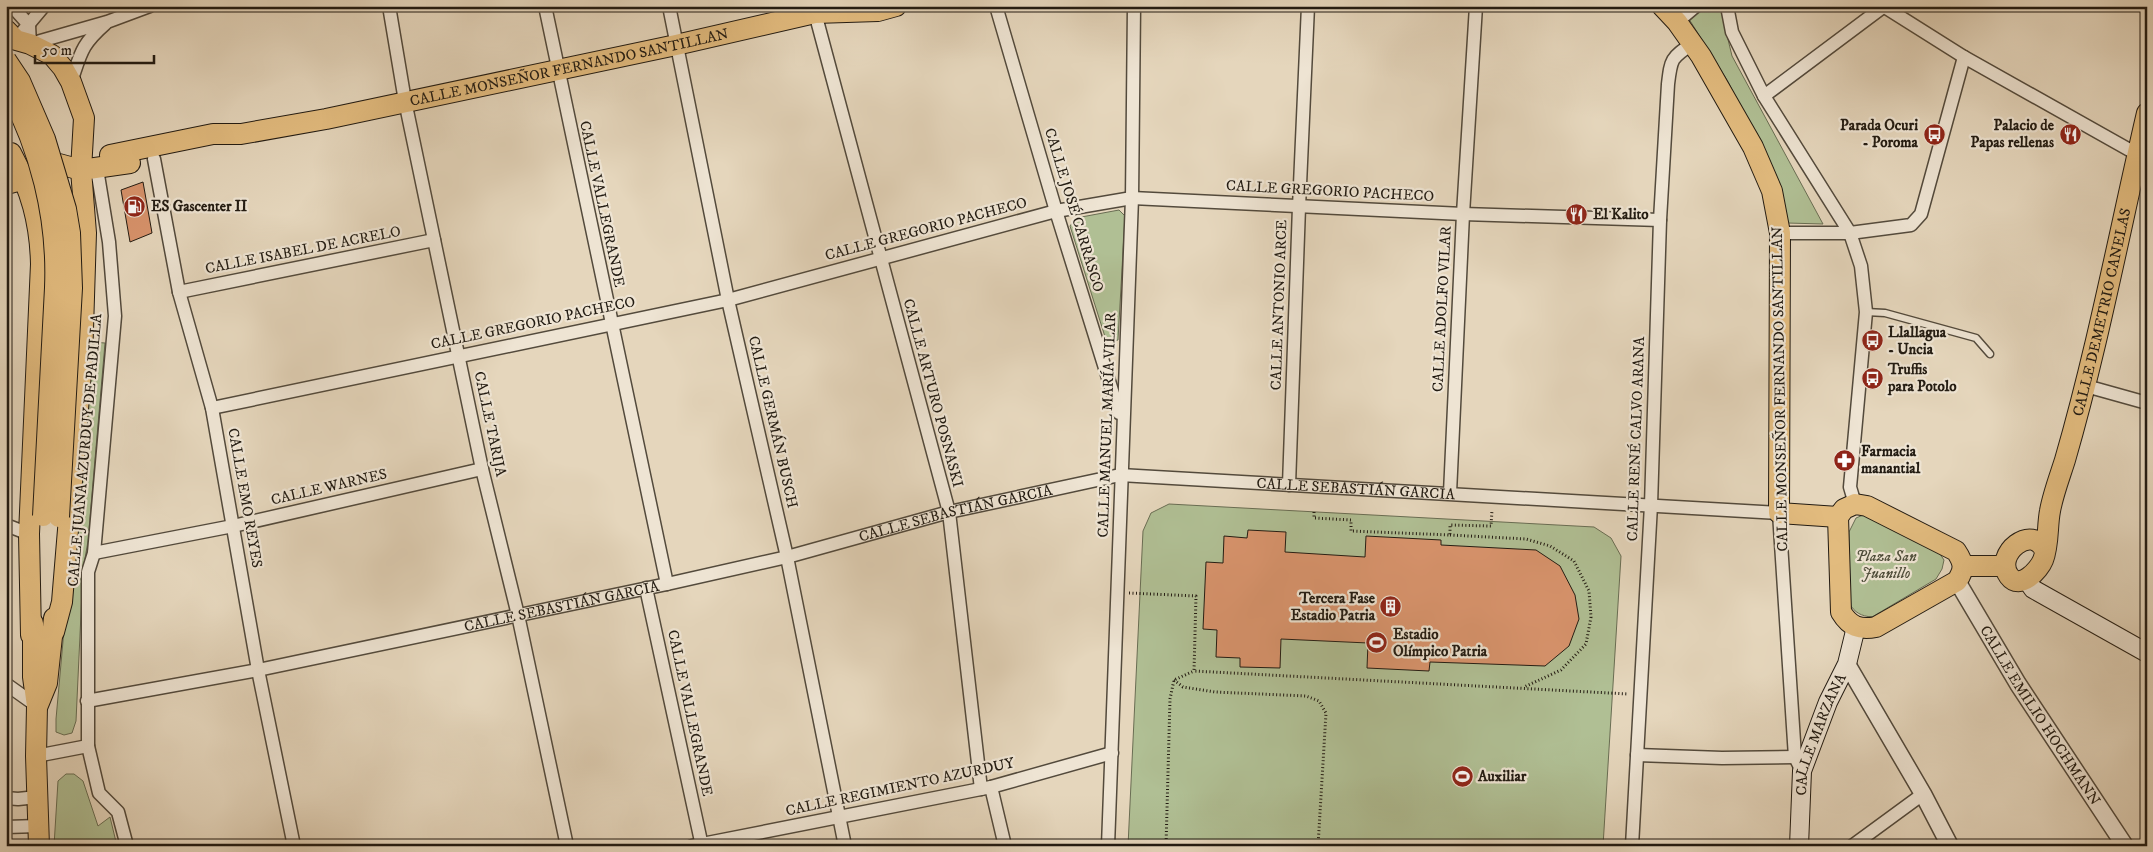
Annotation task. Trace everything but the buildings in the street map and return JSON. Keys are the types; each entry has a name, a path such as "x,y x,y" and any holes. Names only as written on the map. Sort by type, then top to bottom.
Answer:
{"main road":[{"name":"CALLE MONSEÑOR FERNANDO SANTILLAN","path":"96,164 213,134 241,134 326,119 676,45 815,13 854,9 878,10 896,6"},
{"name":"CALLE MONSEÑOR FERNANDO SANTILLAN","path":"1662,6 1677,22 1692,44 1753,147 1772,191 1780,234 1779,513"},
{"path":"17,38 52,55 63,68 71,82 84,118 84,137 96,164 86,233 82,361 62,602 54,632 47,683 37,706"},
{"path":"6,60 20,81 45,139 66,209 70,233 72,288 51,516 31,635"},
{"path":"6,85 32,144 45,183 57,255 51,516 54,632"},
{"name":"CALLE DEMETRIO CANELAS","path":"2045,551 2050,509 2086,386 2142,157 2147,113"},
{"name":"CALLE MONSEÑOR FERNANDO SANTILLAN","path":"9,150 26,164 96,164 154,159 220,144 241,134"},
{"path":"16,182 75,152 84,137"},
{"path":"9,150 16,182 40,233 41,264 29,534 31,635 37,706 36,756 39,846"},
{"path":"1960,574 1963,562 1956,551 1867,506 1855,504 1844,509 1838,517 1842,612 1847,622 1856,627 1866,629 1876,627 1960,574 2005,566"},
{"name":"CALLE DEMETRIO CANELAS","path":"2024,540 2050,509"},
{"name":"CALLE SEBASTIÁN GARCIA","path":"1779,513 1838,517"},
{"path":"2024,540 2037,541 2045,551 2041,564 2032,576 2026,579 2011,579 2005,566 2012,548 2024,540"},
{"path":"2026,579 2033,589 2147,653"},
{"name":"CALLE MARZANA","path":"1799,846 1798,764 1847,664 1856,627"}],"street":[{"path":"12,6 17,38"},
{"path":"17,38 44,6"},
{"path":"17,38 107,22 150,6"},
{"name":"CALLE TARIJA","path":"389,6 405,101 482,469 518,615 567,846"},
{"name":"CALLE VALLEGRANDE","path":"545,6 610,323 667,584"},
{"name":"CALLE GERMÁN BUSCH","path":"669,6 728,300 787,557 845,846"},
{"name":"CALLE JOSÉ CARRASCO","path":"996,6 1056,211 1122,422"},
{"name":"CALLE MANUEL MARÍA VILAR","path":"1108,846 1120,475 1132,198 1134,6"},
{"name":"CALLE ANTONIO ARCE","path":"1289,485 1308,6"},
{"name":"CALLE ADOLFO VILAR","path":"1450,493 1463,214 1476,6"},
{"path":"1677,22 1696,6"},
{"path":"1727,6 1732,32 1764,96 1850,233 1861,266 1866,312 1850,488 1855,504"},
{"path":"1764,96 1883,6 1964,57 2142,157"},
{"name":"CALLE ARTURO POSNASKI","path":"815,13 949,512 986,788 1005,846"},
{"path":"71,82 88,38 107,22"},
{"name":"CALLE RENÉ CALVO ARANA","path":"1632,846 1651,505 1660,220 1671,62 1677,54 1692,44"},
{"path":"1780,234 1850,233 1911,225 1921,214 1964,57"},
{"name":"CALLE EMO REYES","path":"154,159 179,292 212,408 258,670 294,846"},
{"name":"CALLE JUANA AZURDUY DE PADILLA","path":"96,164 109,242 115,316 94,553 88,572 88,746 99,793 118,812 127,846"},
{"name":"CALLE GREGORIO PACHECO","path":"212,408 610,323 728,300 1056,211 1132,198 1463,214 1660,220"},
{"name":"CALLE ISABEL DE ACRELO","path":"179,292 434,240"},
{"path":"2086,386 2147,403"},
{"name":"CALLE WARNES","path":"94,553 233,526 482,469"},
{"name":"CALLE SEBASTIÁN GARCIA","path":"87,701 258,670 667,584 787,557 949,512 1120,475 1779,513"},
{"name":"CALLE MONSEÑOR FERNANDO SANTILLAN","path":"1779,513 1798,764"},
{"path":"6,525 29,534"},
{"name":"CALLE EMILIO HOCHMANN","path":"1960,574 2018,684 2125,846"},
{"name":"CALLE VALLEGRANDE","path":"646,588 699,845"},
{"path":"1847,664 1923,794 1950,846"},
{"path":"6,684 37,706"},
{"path":"36,756 88,746"},
{"name":"CALLE REGIMIENTO AZURDUY","path":"699,845 986,788 1112,753"},
{"path":"1637,755 1722,758 1798,764"},
{"path":"1852,846 1923,794"},
{"path":"6,798 18,800 37,797"},
{"path":"6,827 38,826"}],"lane":[{"path":"1866,312 1885,313 1976,338 1990,354"}],"path":[{"path":"1450,535 1450,525 1491,526 1492,496"},
{"path":"1314,512 1314,518 1351,520 1351,531 1526,539 1550,546 1574,561 1589,591 1591,617 1586,644 1561,670 1524,687"},
{"path":"1117,593 1196,596 1194,671"},
{"path":"1174,680 1194,671 1524,687 1641,695"},
{"path":"1166,846 1170,699 1174,680"},
{"path":"1174,680 1183,687 1214,692 1287,694 1306,696 1319,702 1326,713 1318,846"}],"green space":[{"path":"1703,6 1720,6 1732,56 1823,224 1787,223 1773,168 1727,80 1689,19"},
{"path":"1119,210 1125,216 1118,340 1107,343 1070,226 1076,218"},
{"path":"90,342 105,343 88,541 83,570 76,721 72,733 64,735 56,732 56,719"},
{"name":"Estadio Olímpico Patria","path":"1169,504 1594,527 1611,538 1621,556 1603,846 1128,846 1143,531 1151,513"},
{"name":"Plaza San Juanillo","path":"1863,515 1936,548 1944,560 1942,569 1936,579 1872,617 1859,613 1849,603 1849,532 1856,518"},
{"path":"66,774 74,774 83,781 98,826 110,817 117,846 54,846 58,781"}],"place":[{"name":"Parada Ocuri - Poroma","path":"1934,134"},
{"name":"Palacio de Papas rellenas","path":"2070,134"},
{"name":"ES Gascenter II","path":"135,206"},
{"name":"El Kalito","path":"1577,214"},
{"name":"Llallagua - Uncia","path":"1872,341"},
{"name":"Truffis para Potolo","path":"1872,378"},
{"name":"Farmacia manantial","path":"1845,460"},
{"name":"Tercera Fase Estadio Patria","path":"1391,607"},
{"name":"Estadio Olímpico Patria","path":"1377,643"},
{"name":"Auxiliar","path":"1462,776"}]}
